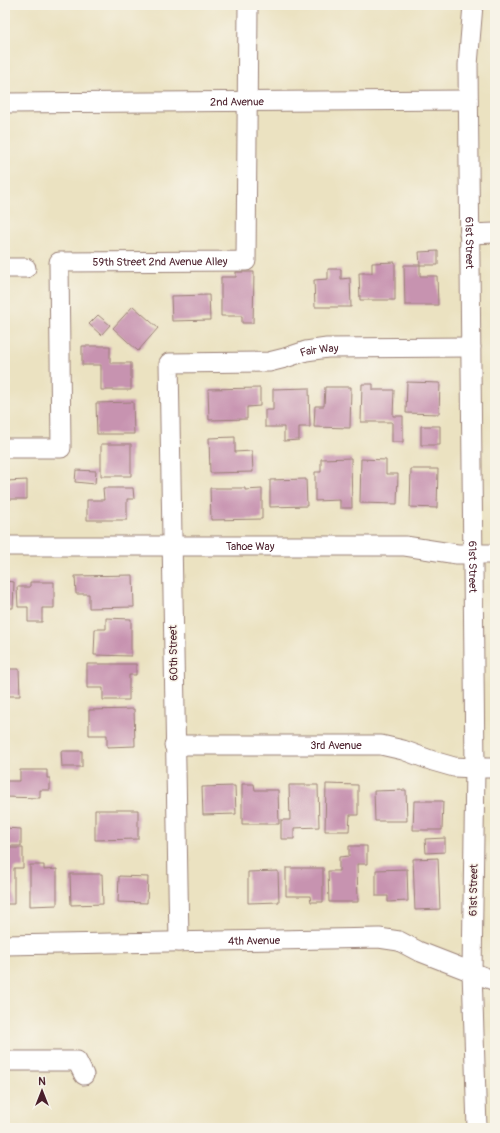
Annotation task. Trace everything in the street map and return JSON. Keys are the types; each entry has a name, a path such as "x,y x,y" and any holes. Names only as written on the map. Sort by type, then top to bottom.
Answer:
{"street":[{"name":"59th Street 2nd Avenue Alley","path":"5,448 61,448 59,262 246,262 248,5"},
{"name":"61st Street","path":"472,5 468,65 468,100 475,768 472,971 477,1128"},
{"name":"2nd Avenue","path":"5,103 468,100"},
{"path":"470,234 495,233"},
{"path":"5,268 26,268"},
{"name":"Fair Way","path":"169,364 269,362 306,351 327,348 471,347"},
{"name":"60th Street","path":"169,364 178,942"},
{"name":"Tahoe Way","path":"5,546 405,546 457,554 495,554"},
{"name":"3rd Avenue","path":"174,745 381,745 403,750 432,761 454,766 495,768"},
{"name":"4th Avenue","path":"5,945 379,938 400,941 418,950 495,981"},
{"path":"5,1061 77,1061 84,1075"}],"building":[{"path":"438,251 438,265 420,265 419,252"},
{"path":"395,262 395,300 360,300 359,273 372,273 372,263"},
{"path":"404,265 420,265 420,276 437,276 438,305 405,305"},
{"path":"328,269 341,269 341,279 350,278 351,307 315,307 314,280 328,279"},
{"path":"236,272 254,272 253,323 242,323 242,316 221,316 221,277 236,277"},
{"path":"209,295 210,320 172,321 171,296"},
{"path":"133,306 158,328 138,351 113,328"},
{"path":"98,315 110,325 101,335 89,324"},
{"path":"82,346 110,346 110,363 131,363 131,390 101,390 101,365 82,365"},
{"path":"407,382 440,383 439,414 406,413"},
{"path":"362,384 373,384 373,390 394,390 393,416 403,416 403,442 392,442 392,422 361,422"},
{"path":"325,387 351,387 350,428 314,427 315,406 324,406"},
{"path":"260,388 260,406 247,407 247,419 209,420 208,389"},
{"path":"309,388 310,427 299,427 299,440 284,441 284,427 265,427 265,410 273,410 273,389"},
{"path":"133,402 134,434 97,434 96,403"},
{"path":"421,426 440,426 440,445 421,445"},
{"path":"235,437 235,452 252,451 253,472 210,473 209,438"},
{"path":"101,444 131,444 131,476 101,476"},
{"path":"351,458 352,508 340,508 340,500 315,501 315,472 321,472 321,459"},
{"path":"361,459 386,460 386,474 398,474 397,504 360,503"},
{"path":"411,469 438,469 437,508 410,507"},
{"path":"76,470 96,471 95,484 75,482"},
{"path":"306,479 307,506 270,507 270,480"},
{"path":"27,480 27,499 7,499 6,481"},
{"path":"103,488 133,488 134,499 127,499 127,520 87,520 87,500 104,500"},
{"path":"210,488 245,488 245,490 262,489 262,519 211,520"},
{"path":"133,575 134,607 89,608 89,594 76,594 75,576"},
{"path":"5,581 14,582 13,608 5,608"},
{"path":"30,582 54,582 54,608 42,608 42,622 28,622 28,607 18,607 17,587 30,587"},
{"path":"106,618 131,619 131,656 94,655 95,629 106,629"},
{"path":"5,648 8,648 8,666 5,666"},
{"path":"87,664 136,664 136,675 129,675 129,700 103,700 103,688 87,688"},
{"path":"5,669 19,669 20,696 5,696"},
{"path":"134,709 135,746 107,747 107,735 89,735 89,710"},
{"path":"61,751 82,751 82,767 62,767"},
{"path":"20,770 47,770 47,778 50,778 50,790 40,790 40,798 5,797 5,781 20,781"},
{"path":"242,784 254,784 255,790 278,790 279,824 242,824"},
{"path":"326,784 358,785 358,815 350,815 349,831 325,831"},
{"path":"289,785 318,785 319,827 294,828 294,839 281,839 281,820 290,820"},
{"path":"235,786 236,814 203,815 202,787"},
{"path":"406,790 407,821 375,821 374,791"},
{"path":"414,801 443,801 442,830 413,830"},
{"path":"95,810 138,810 138,839 95,840"},
{"path":"5,828 21,829 21,846 5,846"},
{"path":"445,838 445,852 426,853 425,839"},
{"path":"349,846 367,846 367,864 357,864 358,902 329,902 328,871 339,871 339,857 349,856"},
{"path":"6,848 23,848 23,868 14,868 14,904 5,904"},
{"path":"438,858 440,909 415,910 413,859"},
{"path":"30,865 44,865 44,870 57,869 57,905 30,906"},
{"path":"286,868 323,868 323,902 311,902 310,896 286,896"},
{"path":"407,869 408,901 388,902 388,896 376,896 376,870"},
{"path":"278,871 279,902 248,903 248,872"},
{"path":"70,874 102,874 103,904 71,905"},
{"path":"119,876 148,877 147,903 118,902"}]}
